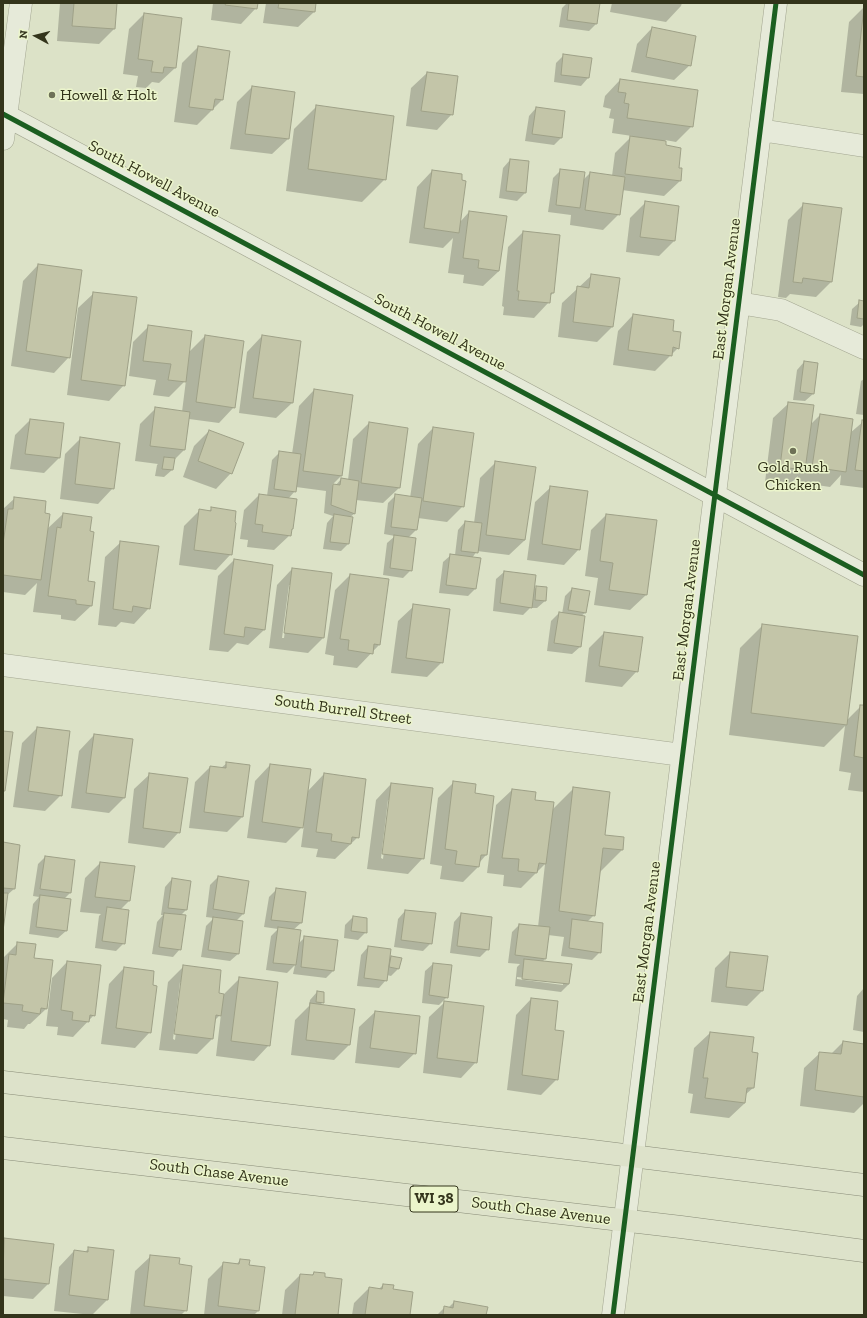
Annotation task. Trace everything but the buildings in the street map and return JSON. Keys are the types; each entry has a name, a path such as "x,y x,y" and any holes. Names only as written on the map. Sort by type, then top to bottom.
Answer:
{"main road":[{"path":"3,1082 633,1156 864,1185"},
{"name":"South Chase Avenue","path":"3,1148 681,1227 864,1251"}],"street":[{"path":"3,139 4,115 21,3"},
{"name":"East Morgan Avenue","path":"613,1315 776,3"},
{"name":"South Howell Avenue","path":"4,115 864,574"},
{"path":"760,130 864,146"},
{"path":"739,303 781,310 864,348"},
{"name":"South Burrell Street","path":"3,665 682,755"}],"cycle path":[{"path":"613,1315 776,3"},
{"path":"3,114 864,575"}],"place":[{"name":"Howell & Holt","path":"52,95"},
{"name":"Gold Rush Chicken","path":"793,451"}]}
